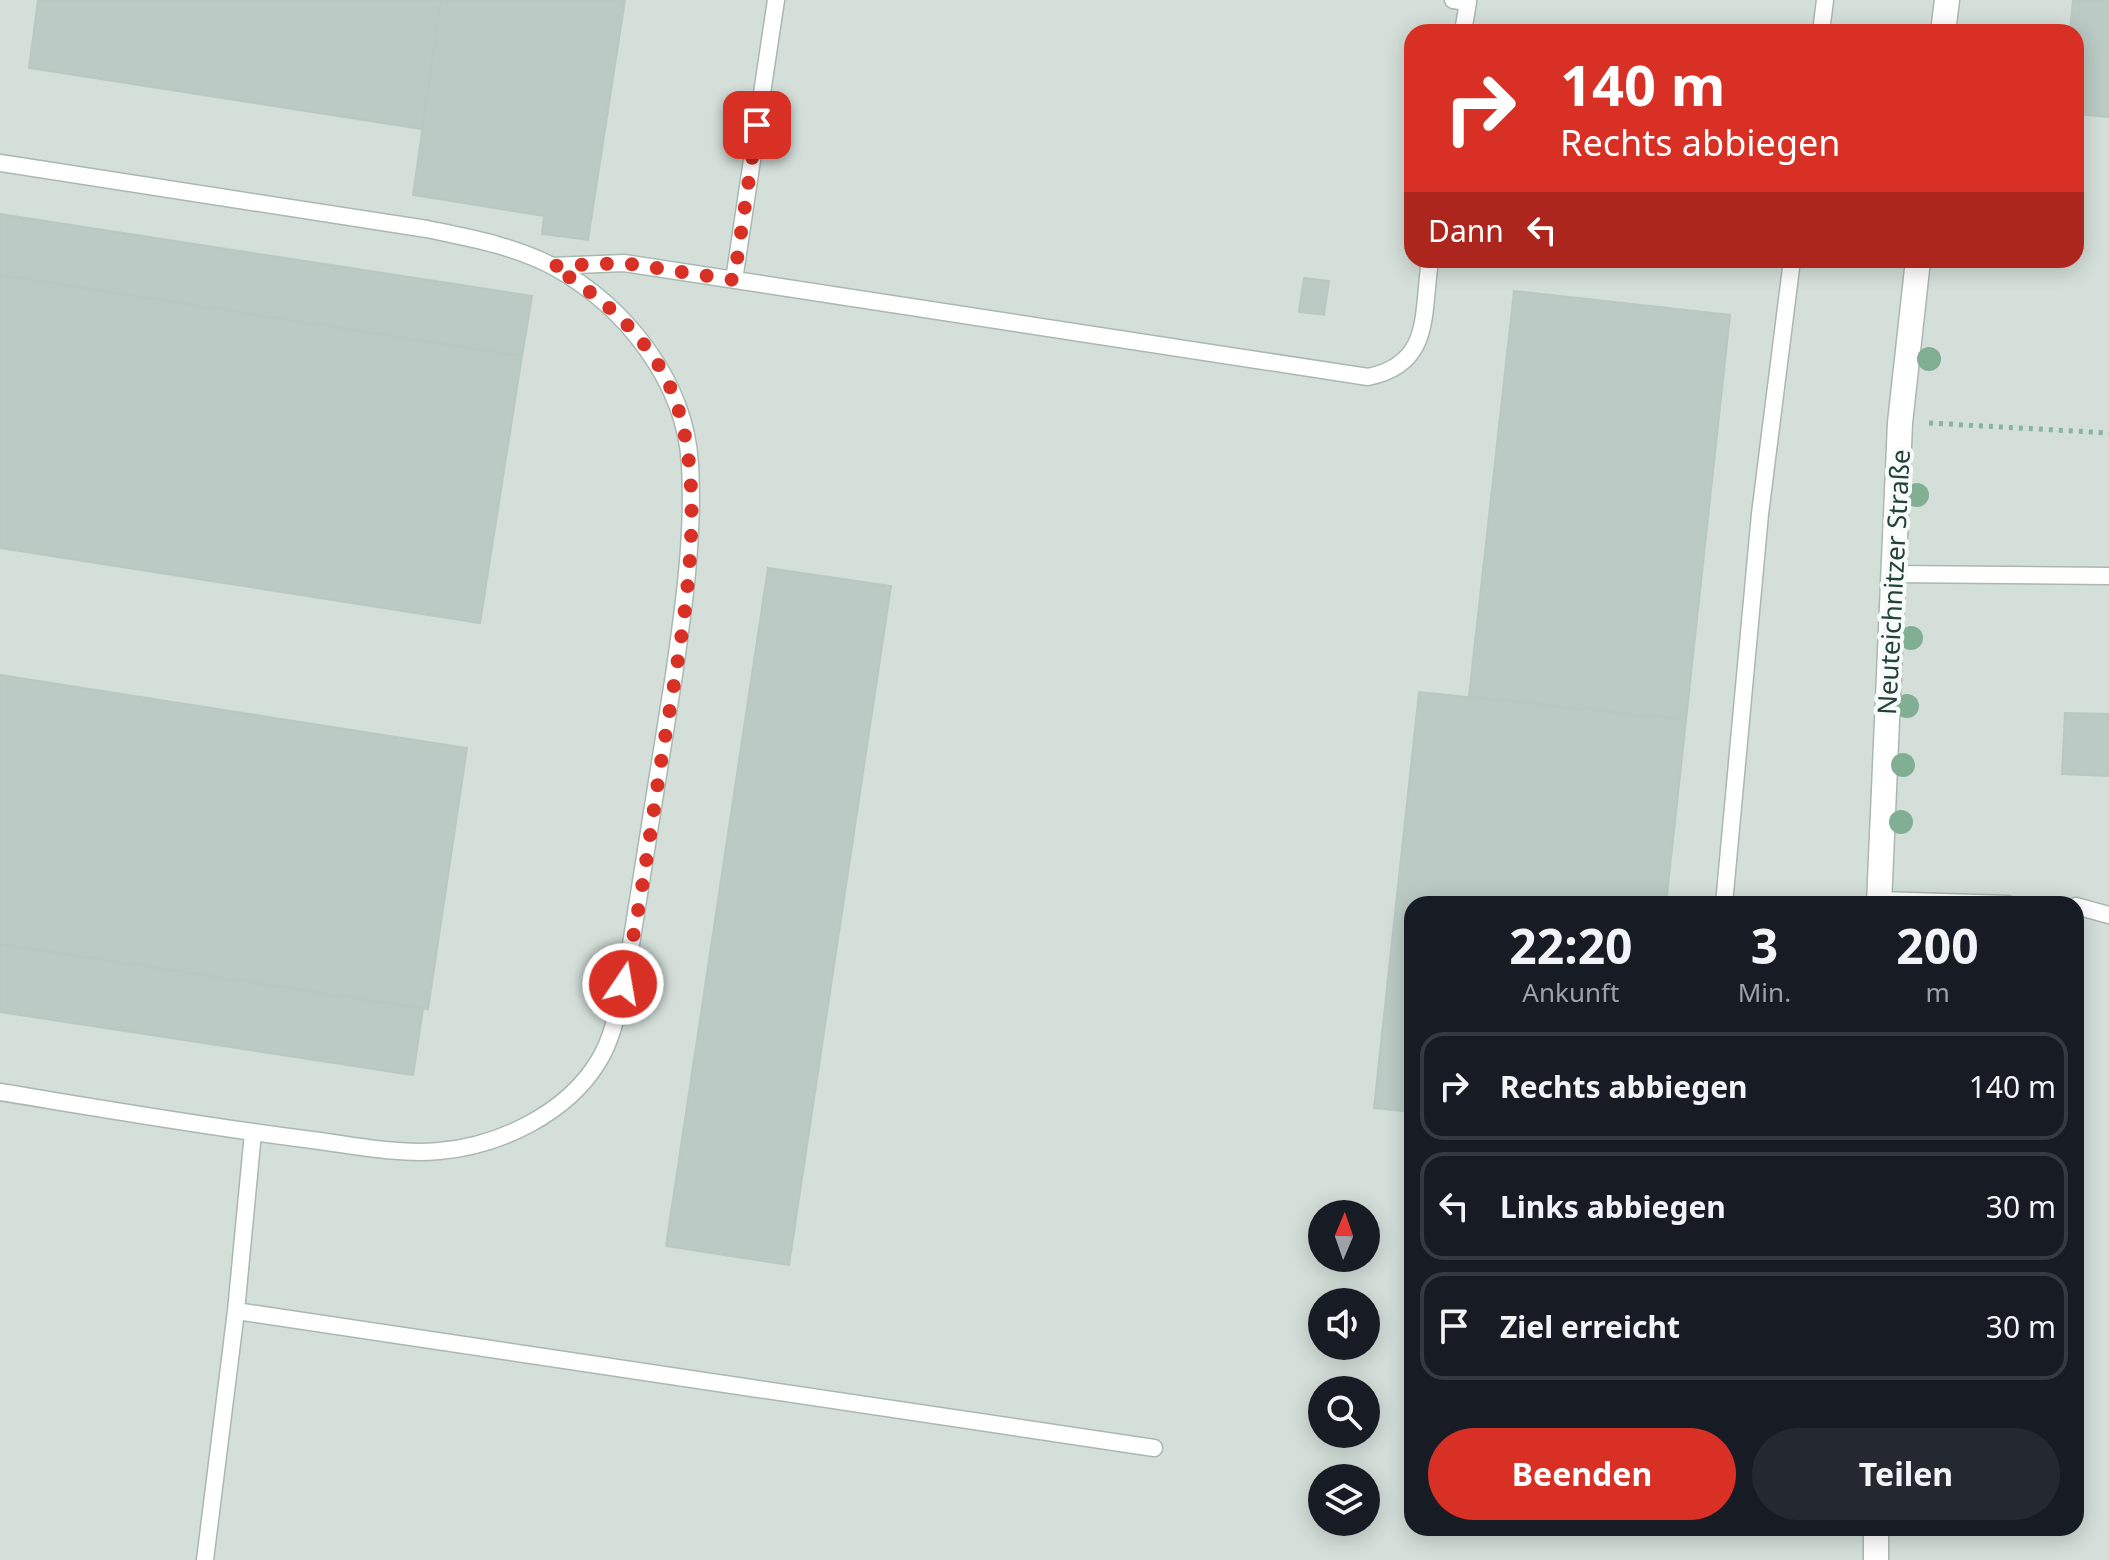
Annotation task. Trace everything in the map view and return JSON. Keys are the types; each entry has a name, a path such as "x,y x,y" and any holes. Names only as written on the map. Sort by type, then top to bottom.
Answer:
{"street":[{"path":"1944,24 1947,0"},
{"name":"Neuteichnitzer Straße","path":"1879,896 1900,423 1917,268"},
{"path":"1876,1536 1876,1560"}],"lane":[{"path":"734,280 776,0"},
{"path":"1453,0 1468,2 1464,24"},
{"path":"1822,24 1825,0"},
{"path":"0,163 427,229 493,243 552,266 599,296 633,332 662,370 678,412 690,462 690,566 630,948 612,1025 599,1061 574,1090 528,1126 500,1138 439,1151 396,1150 253,1133 0,1092"},
{"path":"552,266 624,263 1368,377 1392,372 1409,359 1418,344 1429,268"},
{"path":"1725,896 1760,514 1791,268"},
{"path":"1892,574 2109,576"},
{"path":"2084,908 2109,915"},
{"path":"205,1560 236,1311 253,1133"},
{"path":"236,1311 1154,1448"}],"path":[{"path":"1900,423 2109,433"}],"shaded area":[{"path":"0,0 2109,0 2109,1560 0,1560"}],"building":[{"path":"38,0 441,0 422,129 29,68"},
{"path":"441,0 625,0 588,240 542,234 544,216 413,195"},
{"path":"2073,0 2109,0 2109,117 2084,115 2084,24 2071,24"},
{"path":"0,214 532,296 522,356 0,275"},
{"path":"0,275 522,356 480,623 0,548"},
{"path":"1304,278 1329,281 1324,315 1299,312"},
{"path":"1514,291 1730,315 1686,720 1469,696"},
{"path":"768,568 891,586 789,1265 666,1246"},
{"path":"0,675 467,748 428,1009 0,944"},
{"path":"1419,692 1686,720 1667,896 1404,896 1404,1111 1374,1108"},
{"path":"2065,713 2109,714 2109,776 2062,774"},
{"path":"0,944 423,1009 413,1075 0,1012"}],"route":[{"path":"623,984 653,816 690,566 690,462 678,412 662,370 633,332 599,296 552,266 624,263 734,280 757,125"}]}
